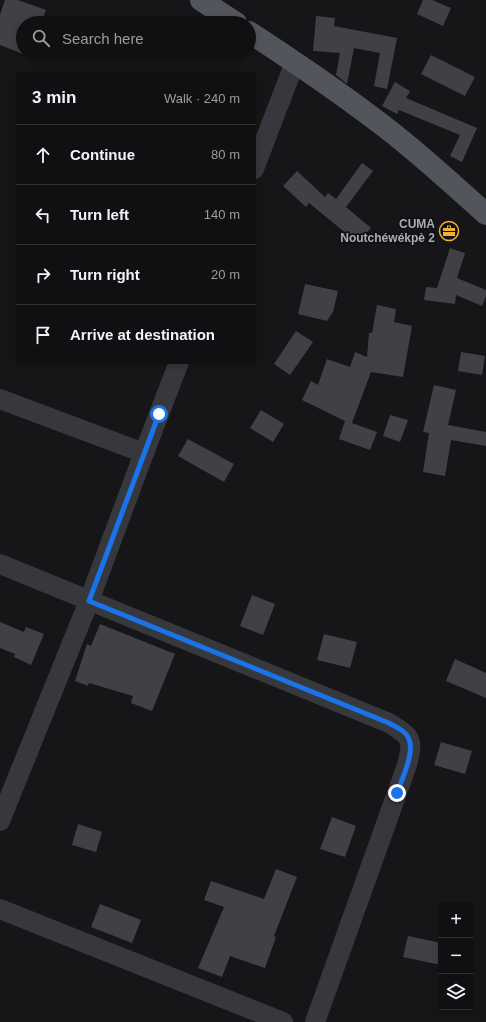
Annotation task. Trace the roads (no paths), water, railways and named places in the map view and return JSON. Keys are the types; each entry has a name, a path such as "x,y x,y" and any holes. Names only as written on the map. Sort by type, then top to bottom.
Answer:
{"main road":[{"path":"201,0 225,16"},
{"path":"256,37 295,62 377,121 442,173 486,214"}],"street":[{"path":"256,164 295,62"},
{"path":"0,821 89,601 178,364"},
{"path":"0,399 144,453"},
{"path":"0,564 389,723 406,734 411,742 407,765 315,1022"},
{"path":"0,909 283,1022"}],"place":[{"name":"CUMA Noutchéwékpè 2","path":"449,231"}]}
